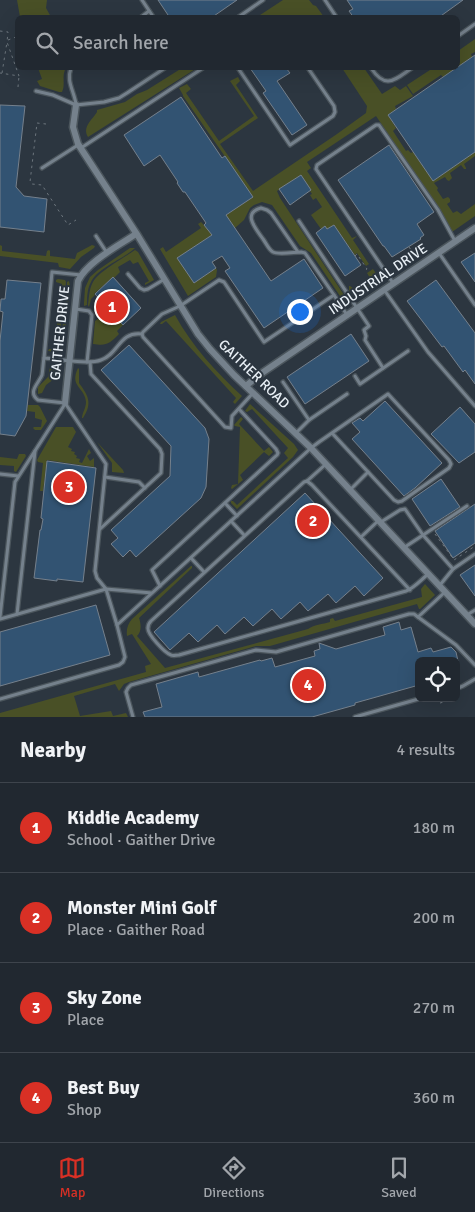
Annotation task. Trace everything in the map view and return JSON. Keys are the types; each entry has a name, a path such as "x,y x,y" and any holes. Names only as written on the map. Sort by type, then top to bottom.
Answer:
{"street":[{"name":"GAITHER ROAD","path":"76,105 73,127 79,147 198,334 246,386 312,448 475,624"},
{"name":"INDUSTRIAL DRIVE","path":"246,386 259,375 475,228"},
{"name":"GAITHER DRIVE","path":"65,403 77,287 81,276 88,266 136,234"}],"lane":[{"path":"142,0 152,15"},
{"path":"242,15 263,0"},
{"path":"324,0 335,15"},
{"path":"144,15 150,11"},
{"path":"460,35 475,24"},
{"path":"70,70 69,82 76,105"},
{"path":"36,91 54,95 76,105 104,102 119,98 162,70"},
{"path":"42,168 79,147 200,70"},
{"path":"239,70 290,145 333,116 335,112 334,106 309,70"},
{"path":"373,70 380,78 386,81 397,78 409,70"},
{"path":"394,284 315,168 316,165 377,124 438,210 455,242"},
{"path":"298,252 269,211 261,208 254,211 251,216 252,222 272,252 276,253 303,252 306,254 347,315"},
{"path":"299,221 369,326 364,330 366,335 364,340 383,368"},
{"path":"96,236 107,253"},
{"path":"439,253 475,306"},
{"path":"0,699 119,665 125,657 106,589 95,573 106,466 104,460 65,403 38,400 34,396 35,386 42,375 52,272 81,276"},
{"path":"128,274 144,290 164,279"},
{"path":"142,334 162,314 180,306 217,281 222,281 264,342 334,295"},
{"path":"384,290 428,352 475,406"},
{"path":"75,309 89,311 92,315 89,362 91,374 162,452 161,472 100,529"},
{"path":"44,358 96,362 106,358 129,336 142,334"},
{"path":"142,334 142,337 224,426 231,428 232,416 253,393"},
{"path":"355,376 360,384 408,351"},
{"path":"283,382 309,420"},
{"path":"296,433 309,420 347,394"},
{"path":"117,625 312,448 332,433 388,394 451,464 449,468 400,502 394,500 332,433"},
{"path":"65,403 14,484 0,618 106,589 152,593"},
{"path":"160,586 152,570 276,457 278,453 239,409"},
{"path":"16,614 35,450"},
{"path":"326,463 244,535 148,624 150,634 170,655 179,655 410,590 428,573"},
{"path":"350,489 368,472"},
{"path":"0,474 18,476"},
{"path":"105,478 139,482 145,488"},
{"path":"307,481 410,590"},
{"path":"225,503 237,516"},
{"path":"404,548 466,506"},
{"path":"361,537 380,521 404,509 423,535 453,569"},
{"path":"231,521 244,535"},
{"path":"440,586 453,569 475,554"},
{"path":"191,558 204,572"},
{"path":"418,617 445,592"},
{"path":"467,615 475,610"},
{"path":"133,717 126,692 131,685 256,650 275,652 410,614 414,614 457,646 475,665"},
{"path":"460,687 475,679"},
{"path":"355,717 415,700"}],"path":[{"path":"0,31 8,32 1,73 19,76"},
{"path":"7,41 15,37"},
{"path":"7,41 15,64"},
{"path":"17,70 19,76 18,87"},
{"path":"46,124 37,123 30,182 42,185 68,225 76,220"},
{"path":"409,247 416,257"},
{"path":"355,256 357,254 367,269 365,270"},
{"path":"432,529 453,560 475,546"},
{"path":"440,704 446,702"}],"green space":[{"path":"17,0 47,0 46,8 50,15 20,15"},
{"path":"283,0 309,0 323,15 276,15 260,15"},
{"path":"475,39 475,52 471,54 472,57 460,66 460,50"},
{"path":"39,70 65,70 62,92 40,86 37,81 42,79"},
{"path":"179,70 194,70 88,137 86,133 87,127 97,110 125,102"},
{"path":"343,70 365,70 382,94 395,86 400,90 406,86 413,96 395,106 396,109 388,115 396,128 393,131 406,151 413,152 433,181 475,152 475,156 464,164 466,169 461,165 450,173 452,178 449,181 445,177 434,183 443,199 448,197 450,199 450,202 447,204 453,213 457,211 461,214 475,204 475,216 452,232 437,206 376,116 307,162 311,168 307,171 352,238 357,236 353,240 369,264 366,266 357,253 355,255 334,225 327,229 325,227 321,229 311,215 322,207 316,198 313,200 310,195 312,194 311,190 301,175 277,191 348,301 346,302 342,299 311,253 300,246 272,205 262,202 250,208 244,220 235,228 231,222 178,258 194,283 216,268 217,270 216,277 188,296 160,249 163,247 166,252 201,228 198,224 201,222 207,228 253,197 179,88 187,84 191,89 186,93 219,141 254,116 230,81 238,77 240,81 236,85 258,118 220,144 253,191 366,113 367,106"},
{"path":"430,70 454,70 443,77 441,75 413,94 407,85"},
{"path":"0,245 2,246 2,251 46,256 49,250 50,256 75,259 77,253 92,245 95,246 70,269 59,267 58,263 0,256"},
{"path":"130,248 135,248 94,277 89,288 87,305 84,306 85,288 90,277"},
{"path":"135,250 154,280 145,285 149,281 138,262 133,264 130,260 118,267 120,272 94,294 89,307 90,291 96,278"},
{"path":"373,269 377,275 382,272 386,277 353,297 349,286 354,289 370,278 367,273"},
{"path":"58,279 65,280 66,282 58,350 56,352 48,351 49,349 54,349 62,284 56,282"},
{"path":"69,281 63,350 61,352 67,282"},
{"path":"110,314 112,317 114,315 123,325 117,331 119,334 107,344 93,344 95,321 103,315 108,316"},
{"path":"175,315 205,358 242,396 235,404 233,402 236,398 166,321 160,324"},
{"path":"55,363 54,379 46,385 42,393 38,394 38,387 48,377 50,367"},
{"path":"78,368 79,383 85,391 89,403 83,418 86,402 75,379"},
{"path":"250,404 294,444 298,450 293,457 237,509 231,501 237,505 288,458 284,453 288,448 252,409 247,412 245,411"},
{"path":"28,405 38,405 40,407 47,421 41,430 33,428 41,427 42,420 35,418 35,412 27,411"},
{"path":"241,417 243,419 239,424 264,451 269,447 273,452 269,456 264,452 240,475 243,480 232,489 232,485 238,484 240,427 234,425"},
{"path":"56,427 73,427 76,432 68,447 72,449 71,451 75,452 76,458 80,459 79,462 82,463 89,449 91,453 87,456 90,461 94,458 94,467 47,460 43,491 40,491 43,463 37,460"},
{"path":"97,442 124,473 112,472 112,463"},
{"path":"19,454 25,454 26,456 16,472 14,471 14,466 0,465 0,457 17,459"},
{"path":"191,566 192,568 139,618 141,627 137,636 165,668 308,629 330,622 330,619 333,618 335,621 422,597 421,589 425,584 435,595 420,609 417,604 270,646 256,646 129,682 124,684 119,691 115,684 74,696 80,716 111,711 113,716 126,713 128,717 0,717 0,713 146,672 145,666 151,664 132,634 127,636 128,625 132,619"}],"building":[{"path":"158,0 237,0 215,15 168,15"},
{"path":"347,0 463,0 442,15 352,15 349,11 353,9"},
{"path":"475,55 475,152 433,181 388,115 453,70 460,70 460,65"},
{"path":"251,70 288,70 290,73 277,81 307,125 292,135 263,93 266,91"},
{"path":"181,97 222,158 225,156 253,197 226,215 271,281 304,259 323,288 264,328 225,271 230,268 222,256 212,262 216,268 194,283 177,258 212,235 204,225 206,223 185,192 183,192 160,155 144,166 124,135"},
{"path":"0,105 25,106 16,187 24,196 47,199 44,232 0,227"},
{"path":"389,145 434,212 417,224 424,235 421,239 392,257 338,180"},
{"path":"301,175 311,190 290,205 279,189"},
{"path":"334,225 361,265 345,276 316,233 325,226 327,229"},
{"path":"475,253 475,282 461,262"},
{"path":"113,277 141,308 123,325 95,294"},
{"path":"7,280 41,283 26,416 15,436 0,434 0,341 3,312 0,311 1,299 5,299"},
{"path":"436,280 475,333 475,384 465,370 463,372 444,346 442,347 407,301"},
{"path":"351,334 369,361 305,404 287,377"},
{"path":"129,345 205,428 209,439 206,487 201,498 136,557 130,550 123,557 111,544 118,538 111,530 170,476 171,446 101,370"},
{"path":"385,401 442,463 404,496 352,439 360,432 352,423 360,418 363,421"},
{"path":"460,407 475,424 475,452 459,463 431,434"},
{"path":"47,461 96,468 83,582 34,578 43,519 41,518"},
{"path":"441,479 460,507 430,526 412,499"},
{"path":"305,493 383,578 364,596 355,586 336,603 328,594 308,611 300,602 281,619 272,609 253,626 244,617 225,634 217,625 198,642 189,633 170,650 154,632"},
{"path":"475,504 475,543 453,558 435,531"},
{"path":"475,565 475,596 460,575"},
{"path":"96,605 110,655 0,686 0,632"},
{"path":"399,622 401,630 411,627 418,652 431,648 433,652 451,647 456,652 457,657 415,657 415,686 312,717 145,717 143,712 162,707 156,684 198,672 199,677 272,658 275,667 315,656 314,651 320,649 319,643 336,649 385,635 383,627"}],"place":[{"name":"Kiddie Academy","path":"112,307"},
{"name":"Sky Zone","path":"69,487"},
{"name":"Monster Mini Golf","path":"313,521"},
{"name":"Best Buy","path":"308,685"}]}
